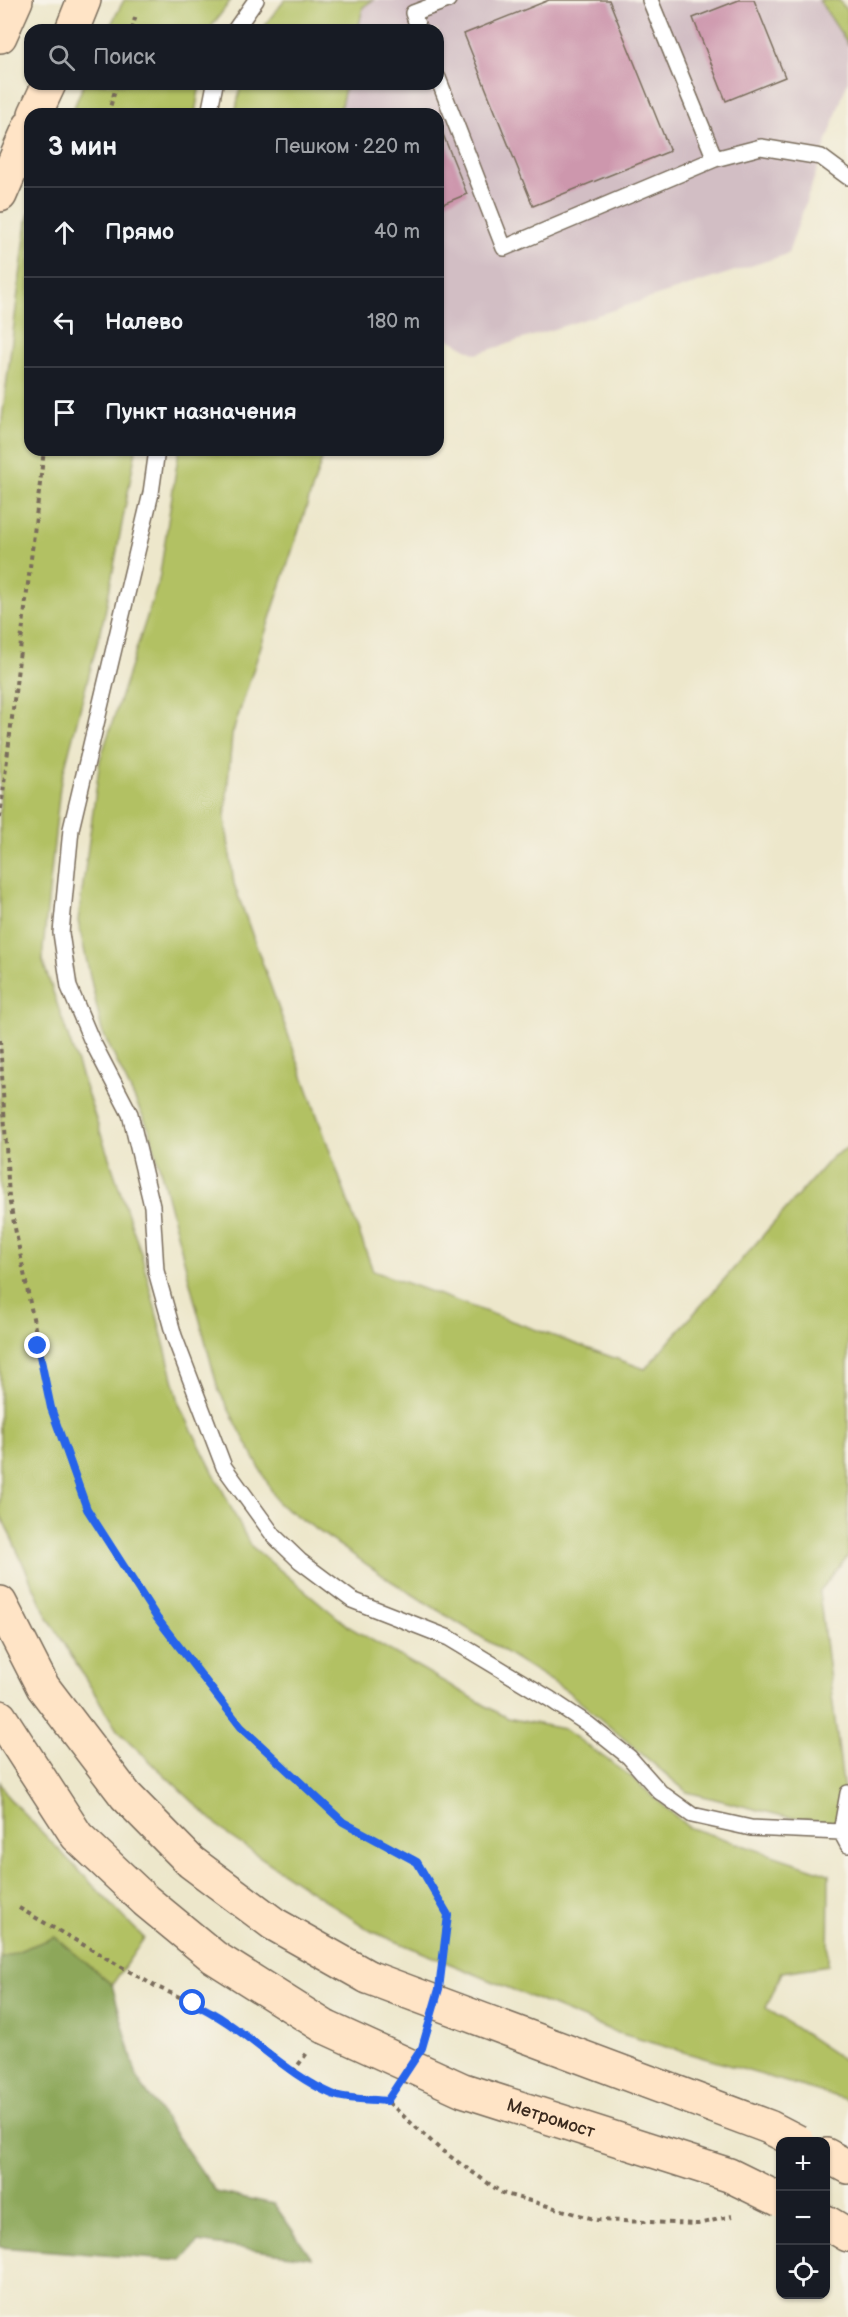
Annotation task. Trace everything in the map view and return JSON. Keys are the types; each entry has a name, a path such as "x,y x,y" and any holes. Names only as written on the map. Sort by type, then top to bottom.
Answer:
{"main road":[{"path":"0,36 16,0"},
{"path":"74,24 84,0"},
{"path":"38,108 46,90"},
{"path":"0,195 24,140"},
{"path":"0,1603 43,1687 126,1796 200,1869 274,1924 368,1977 769,2127 788,2137"},
{"name":"Метромост","path":"0,1717 77,1836 137,1893 214,1957 325,2027 463,2090 729,2175 776,2198"},
{"path":"830,2158 848,2167"},
{"path":"830,2225 848,2235"}],"lane":[{"path":"239,24 256,0"},
{"path":"417,24 413,14 448,0"},
{"path":"650,0 714,159"},
{"path":"210,108 214,90"},
{"path":"443,90 504,248 714,159 761,147 821,157 848,177"},
{"path":"156,456 151,494 71,829 61,933 69,987 91,1039 130,1114 152,1206 156,1271 174,1336 224,1467 273,1536 300,1561 352,1599 449,1638 550,1699 629,1756 660,1792 692,1815 751,1828 845,1838 848,1793"}],"path":[{"path":"134,24 136,15"},
{"path":"110,108 115,90"},
{"path":"0,818 43,456"},
{"path":"0,1040 11,1208 51,1408 87,1509 157,1618 241,1727 343,1822 417,1862 448,1915 441,1978"},
{"path":"19,1908 155,1986 213,2012 293,2072 334,2095 387,2101 441,2150 502,2193 597,2220 698,2224 740,2214"},
{"path":"387,2101 393,2092"}],"shaded area":[{"path":"373,0 819,0 848,44 848,80 788,254 476,354 444,336 444,108 340,108 345,90 444,90 444,24 359,24 363,7"}],"green space":[{"path":"124,0 231,0 213,24 111,24"},
{"path":"285,0 373,0 363,7 359,24 266,24"},
{"path":"819,0 839,0 848,12 848,44"},
{"path":"81,90 199,90 196,108 74,108"},
{"path":"240,90 345,90 340,108 236,108"},
{"path":"24,245 24,456 135,456 105,613 60,786 42,959 141,1253 180,1406 250,1545 349,1627 507,1718 564,1729 629,1775 688,1827 829,1874 828,1965 782,1972 766,2008 848,2063 848,2100 615,2032 371,1931 229,1836 117,1730 46,1614 0,1513 0,435"},
{"path":"178,456 323,456 232,735 225,818 234,884 373,1271 645,1369 832,1157 848,1147 848,1556 819,1592 848,1824 787,1817 687,1792 566,1690 391,1581 278,1503 218,1389 150,1131 102,1031 78,921 100,760 159,580"},
{"path":"0,1782 9,1798 144,1938 112,1985 55,1937 0,1958"},
{"path":"55,1937 112,1985 138,2080 216,2192 274,2204 312,2258 198,2242 182,2261 0,2247 0,1958"}],"building":[{"path":"549,0 609,0 670,151 533,206 464,34"},
{"path":"739,0 754,0 785,77 726,101 693,18"},
{"path":"444,137 467,194 444,204"}],"route":[{"path":"38,1346 51,1408 87,1509 157,1618 241,1727 343,1822 417,1862 448,1915 439,1989 422,2048 387,2101 334,2095 293,2072 213,2012 193,2003"}]}
